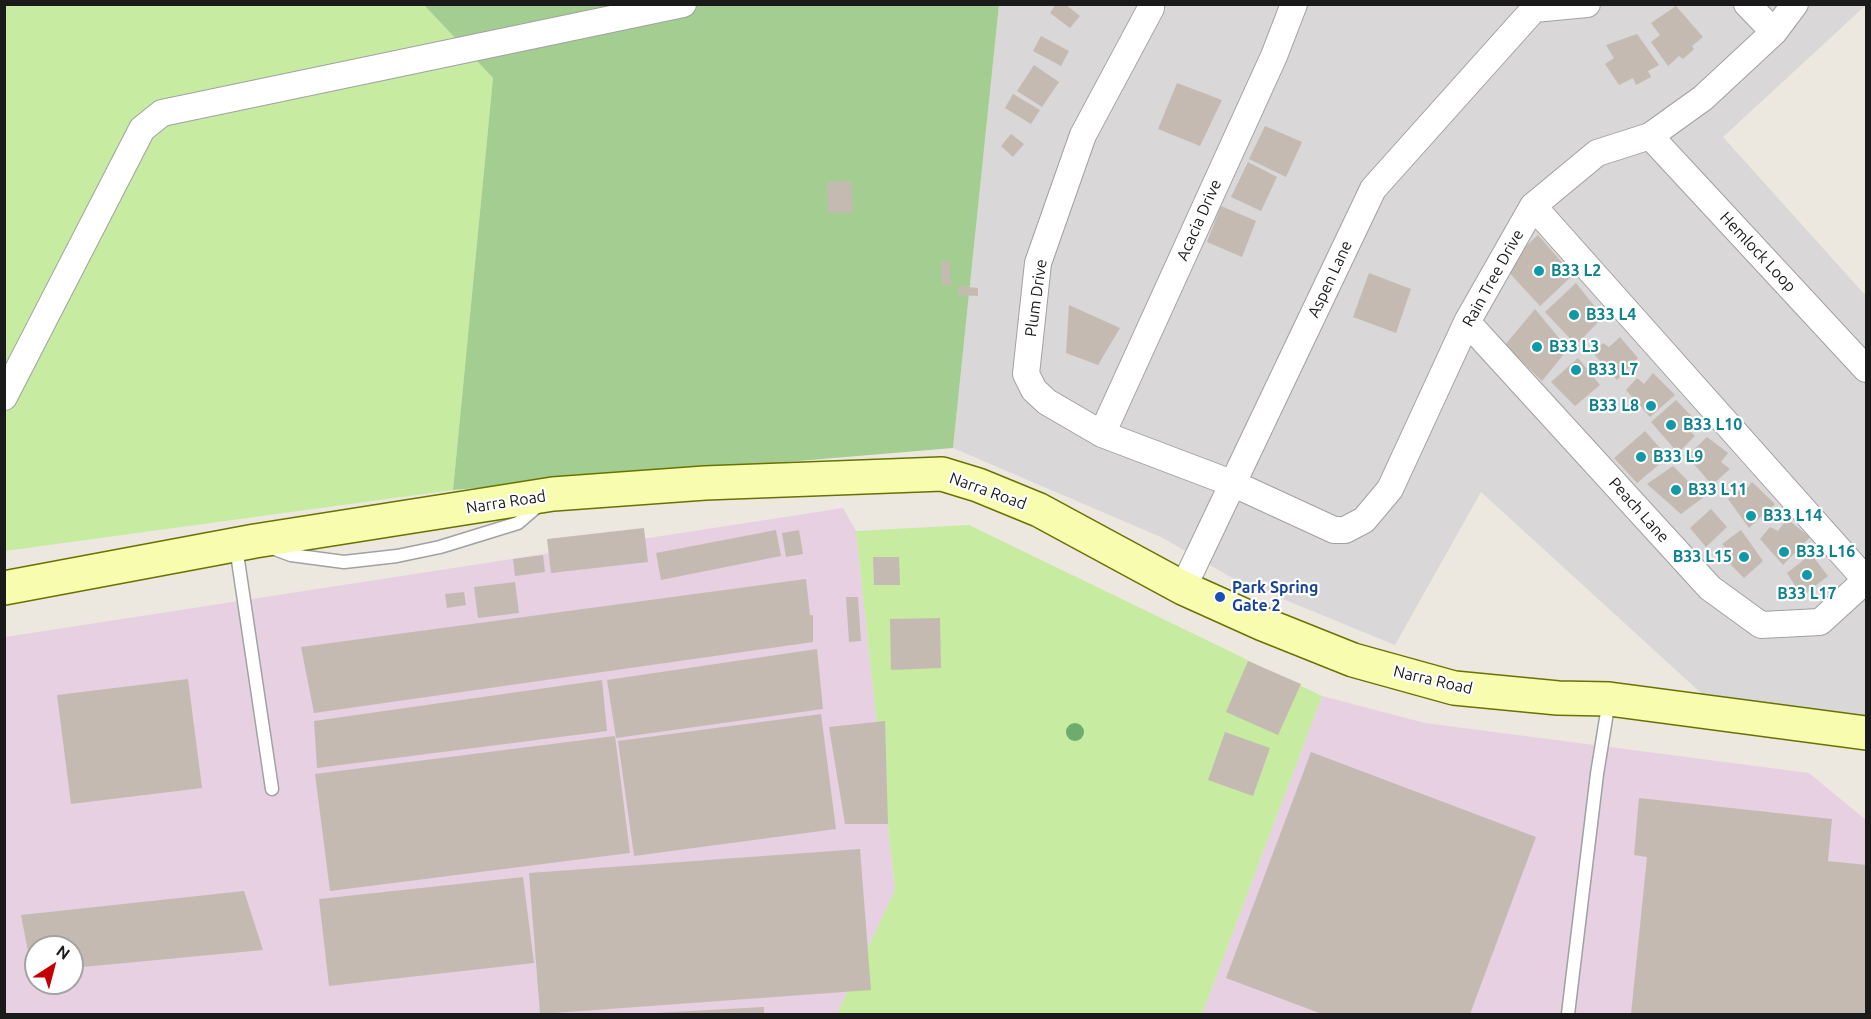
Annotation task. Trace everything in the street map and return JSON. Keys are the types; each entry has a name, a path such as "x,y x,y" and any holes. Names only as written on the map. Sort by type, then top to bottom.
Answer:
{"street":[{"path":"4,397 142,129 162,113 683,4"},
{"name":"Plum Drive","path":"1151,4 1151,8 1083,135 1038,263 1026,374 1034,390 1047,402 1102,434 1234,484"},
{"name":"Acacia Drive","path":"1102,434 1274,56 1294,4"},
{"path":"1535,7 1587,4"},
{"path":"1746,4 1774,32"},
{"name":"Rain Tree Drive","path":"1234,484 1334,530 1345,530 1364,520 1390,489 1467,322 1533,206 1597,153 1650,136 1703,98 1774,32 1795,4"},
{"name":"Aspen Lane","path":"1183,588 1373,189 1535,7"},
{"name":"Hemlock Loop","path":"1650,136 1866,369"},
{"path":"1533,206 1866,580"},
{"name":"Peach Lane","path":"1467,322 1710,588 1761,625 1820,622 1866,580"},
{"name":"Narra Road","path":"6,582 554,494 717,482 942,474 978,485 1039,510 1183,588 1263,624 1353,660 1454,688 1558,698 1609,699 1866,733"}],"lane":[{"path":"245,543 272,789"},
{"path":"1568,1014 1597,774 1609,699"}],"shaded area":[{"path":"999,5 1866,5 1723,137 1866,296 1866,720 1713,704 1481,492 1395,645 1234,579 1163,538 953,448"},
{"path":"843,508 856,531 895,890 837,1014 5,1014 5,637"},
{"path":"1322,696 1425,723 1809,773 1866,820 1866,1014 1202,1014"}],"green space":[{"path":"4,5 424,5 493,78 453,490 5,551"},
{"path":"424,5 999,5 953,448 453,490 493,78"},
{"path":"969,525 1322,696 1202,1014 837,1014 895,890 856,531"}],"building":[{"path":"1056,4 1065,4 1080,16 1070,28 1050,13"},
{"path":"1676,6 1703,37 1692,46 1694,49 1683,59 1679,56 1668,66 1651,42 1660,35 1651,23"},
{"path":"1637,34 1659,65 1648,71 1651,77 1636,85 1633,78 1619,85 1605,64 1614,58 1606,45"},
{"path":"1041,36 1069,51 1061,66 1033,51"},
{"path":"1034,65 1059,82 1042,107 1017,91"},
{"path":"1177,83 1222,100 1200,146 1158,129"},
{"path":"1013,94 1040,110 1031,124 1005,108"},
{"path":"1265,126 1302,142 1286,177 1249,159"},
{"path":"1011,134 1024,144 1013,157 1001,146"},
{"path":"1248,162 1277,177 1261,211 1231,197"},
{"path":"851,181 853,212 828,213 827,182"},
{"path":"1221,206 1256,221 1242,257 1207,242"},
{"name":"B33 L2","path":"1538,235 1573,275 1540,306 1504,267 1520,242 1526,246"},
{"path":"941,261 950,261 951,285 942,285"},
{"path":"1369,273 1411,289 1396,333 1353,317"},
{"name":"B33 L4","path":"1576,283 1603,317 1576,345 1545,312"},
{"path":"959,286 978,288 978,296 958,295"},
{"path":"1069,305 1120,328 1098,365 1066,353"},
{"name":"B33 L3","path":"1535,309 1568,349 1542,381 1505,345"},
{"path":"1620,337 1638,358 1617,380 1594,354 1603,343 1609,347"},
{"name":"B33 L7","path":"1578,358 1600,385 1575,406 1551,382"},
{"name":"B33 L8","path":"1653,373 1675,395 1650,417 1626,390 1637,378 1644,384"},
{"name":"B33 L10","path":"1676,400 1694,419 1686,427 1695,436 1678,453 1651,422"},
{"name":"B33 L9","path":"1645,431 1668,457 1637,483 1614,458"},
{"path":"1707,437 1728,453 1721,462 1730,469 1712,485 1687,456"},
{"name":"B33 L11","path":"1673,466 1704,497 1681,514 1647,484"},
{"name":"B33 L14","path":"1752,482 1775,504 1749,528 1728,499 1738,491 1742,495"},
{"path":"1711,509 1727,527 1706,547 1690,528"},
{"name":"B33 L16","path":"1787,519 1810,537 1783,565 1760,539 1770,527 1778,531"},
{"path":"644,528 648,562 551,573 547,539"},
{"path":"776,530 781,556 661,580 656,553"},
{"path":"799,530 803,554 786,557 782,533"},
{"name":"B33 L15","path":"1741,530 1763,561 1744,578 1726,560 1732,554 1722,544"},
{"name":"B33 L17","path":"1811,554 1828,576 1805,594 1799,586 1796,587 1787,573"},
{"path":"543,555 545,572 515,576 513,559"},
{"path":"873,557 899,557 900,585 874,585"},
{"path":"806,579 810,615 813,615 813,642 314,713 301,647"},
{"path":"515,582 519,613 478,618 474,587"},
{"path":"464,592 466,605 447,608 445,594"},
{"path":"846,597 858,597 861,641 849,642"},
{"path":"940,618 941,668 891,670 890,619"},
{"path":"817,649 823,709 616,738 607,680"},
{"path":"1248,661 1301,684 1278,735 1226,712"},
{"path":"188,679 202,788 71,804 57,695"},
{"path":"602,680 607,731 317,768 314,721"},
{"path":"821,714 836,829 634,856 618,741"},
{"path":"885,721 888,824 845,824 829,727"},
{"path":"1225,732 1270,748 1253,796 1208,780"},
{"path":"615,736 630,853 330,891 315,774"},
{"path":"1311,752 1536,837 1470,1014 1322,1014 1226,978"},
{"path":"1639,798 1832,819 1828,861 1866,865 1866,1014 1631,1014 1647,857 1634,855"},
{"path":"860,849 871,990 540,1014 529,873"},
{"path":"523,877 534,963 329,986 319,899"},
{"path":"244,891 263,950 84,967 84,935 25,935 21,915"},
{"path":"764,1007 764,1014 655,1014 655,1013"}],"place":[{"name":"B33 L2","path":"1539,271"},
{"name":"B33 L4","path":"1574,315"},
{"name":"B33 L3","path":"1537,347"},
{"name":"B33 L7","path":"1576,370"},
{"name":"B33 L8","path":"1651,406"},
{"name":"B33 L10","path":"1671,425"},
{"name":"B33 L9","path":"1641,457"},
{"name":"B33 L11","path":"1676,490"},
{"name":"B33 L14","path":"1751,516"},
{"name":"B33 L16","path":"1784,552"},
{"name":"B33 L15","path":"1744,557"},
{"name":"B33 L17","path":"1807,575"},
{"name":"Park Spring Gate 2","path":"1220,597"}]}
